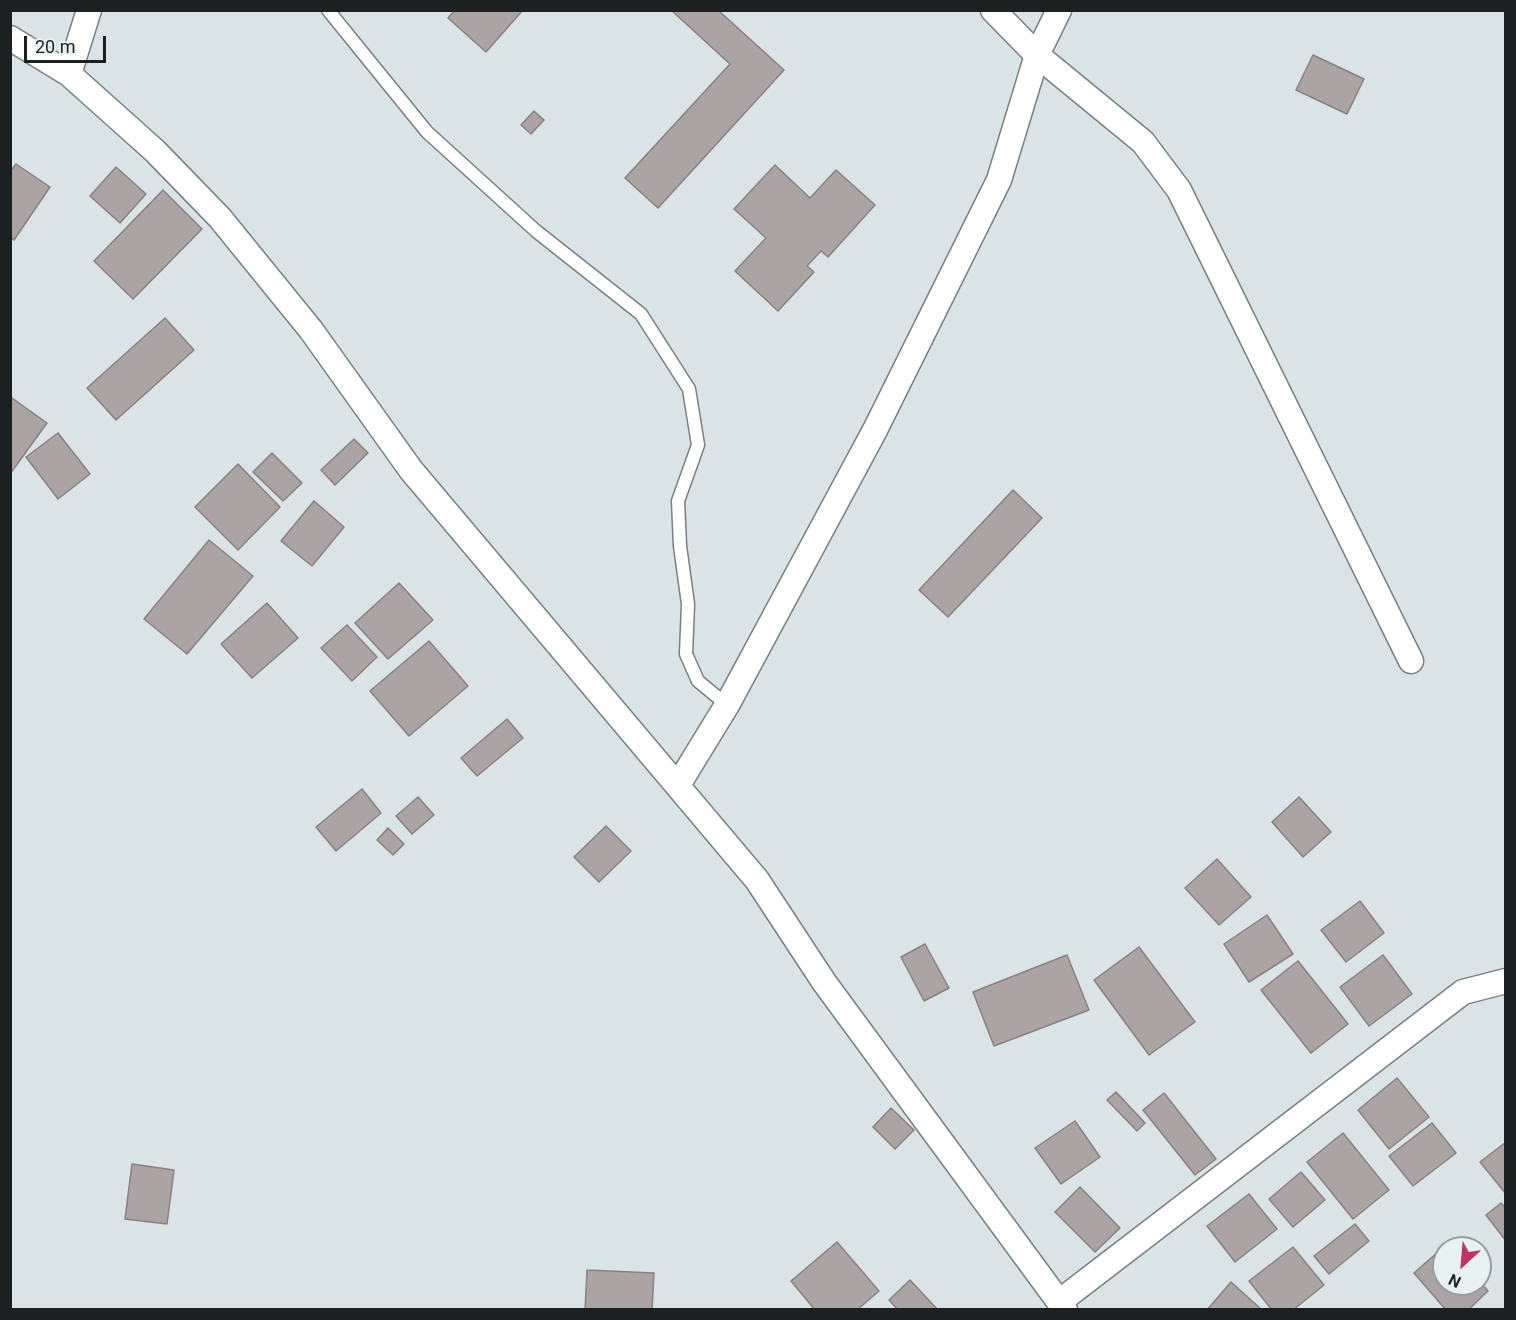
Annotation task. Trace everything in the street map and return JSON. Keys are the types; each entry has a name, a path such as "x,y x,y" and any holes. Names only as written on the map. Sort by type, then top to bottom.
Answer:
{"street":[{"path":"69,74 90,10"},
{"path":"993,10 1037,55 1143,142 1179,190 1411,661"},
{"path":"678,785 728,705 875,430 999,180 1037,55 1059,10"},
{"path":"10,38 69,74 155,151 220,218 311,330 411,470 757,880 824,982 1062,1306 1463,992 1506,981"}],"lane":[{"path":"328,10 427,132 536,231 641,314 689,389 698,445 678,501 680,546 688,604 686,654 698,681 728,705"}],"building":[{"path":"455,10 523,10 486,52 448,18"},
{"path":"671,10 718,10 784,70 658,208 625,178 730,64"},
{"path":"1313,55 1364,79 1347,114 1296,90"},
{"path":"534,111 544,120 531,134 521,125"},
{"path":"16,164 50,187 14,240 10,237 10,172"},
{"path":"775,165 810,198 836,170 875,205 828,257 821,251 807,266 814,272 778,311 735,271 766,238 734,209"},
{"path":"116,167 146,194 120,223 90,196"},
{"path":"163,190 202,229 133,299 94,261"},
{"path":"165,318 194,350 116,420 87,388"},
{"path":"12,398 47,423 10,474 10,400"},
{"path":"58,433 90,474 58,499 26,457"},
{"path":"354,439 368,453 335,485 321,470"},
{"path":"272,453 302,483 283,501 253,472"},
{"path":"238,464 280,507 238,550 195,507"},
{"path":"1013,490 1042,518 948,617 919,590"},
{"path":"314,501 344,527 312,566 281,541"},
{"path":"209,540 253,576 187,654 144,619"},
{"path":"399,583 433,620 388,659 355,623"},
{"path":"267,603 298,638 252,678 221,644"},
{"path":"347,625 377,657 352,681 321,648"},
{"path":"429,641 468,686 409,736 370,691"},
{"path":"507,719 523,738 477,776 461,758"},
{"path":"362,789 381,813 336,851 316,827"},
{"path":"418,797 434,815 412,834 396,816"},
{"path":"1299,797 1331,832 1303,857 1272,822"},
{"path":"606,826 631,851 599,882 574,857"},
{"path":"388,828 404,844 393,855 377,840"},
{"path":"1217,859 1251,897 1219,925 1185,888"},
{"path":"1360,901 1384,933 1346,962 1321,930"},
{"path":"1267,915 1293,954 1249,982 1224,944"},
{"path":"925,944 949,988 924,1001 901,957"},
{"path":"1139,947 1195,1022 1149,1055 1094,980"},
{"path":"1067,955 1089,1010 994,1046 973,992"},
{"path":"1383,955 1412,994 1369,1026 1340,987"},
{"path":"1298,961 1348,1024 1311,1053 1261,990"},
{"path":"1397,1078 1429,1117 1389,1149 1358,1110"},
{"path":"1116,1092 1145,1123 1137,1131 1107,1100"},
{"path":"1164,1093 1216,1159 1195,1175 1143,1110"},
{"path":"891,1108 914,1130 895,1149 873,1127"},
{"path":"1075,1121 1100,1157 1061,1184 1035,1148"},
{"path":"1432,1123 1456,1153 1413,1186 1389,1156"},
{"path":"1343,1133 1389,1190 1353,1219 1307,1162"},
{"path":"1506,1142 1506,1194 1480,1162"},
{"path":"132,1164 174,1170 167,1224 125,1219"},
{"path":"1301,1172 1325,1200 1293,1227 1269,1199"},
{"path":"1080,1187 1120,1228 1095,1252 1055,1212"},
{"path":"1249,1194 1277,1229 1235,1262 1207,1226"},
{"path":"1501,1203 1506,1208 1506,1241 1486,1215"},
{"path":"1355,1224 1369,1241 1329,1274 1314,1256"},
{"path":"837,1242 879,1291 857,1310 815,1310 791,1281"},
{"path":"1293,1247 1324,1285 1293,1310 1272,1310 1249,1281"},
{"path":"1432,1257 1432,1294 1414,1273"},
{"path":"587,1270 654,1273 652,1310 585,1310"},
{"path":"910,1280 938,1310 898,1310 889,1300"},
{"path":"1231,1282 1262,1310 1207,1310"},
{"path":"1434,1296 1483,1296 1468,1310 1446,1310"}]}
